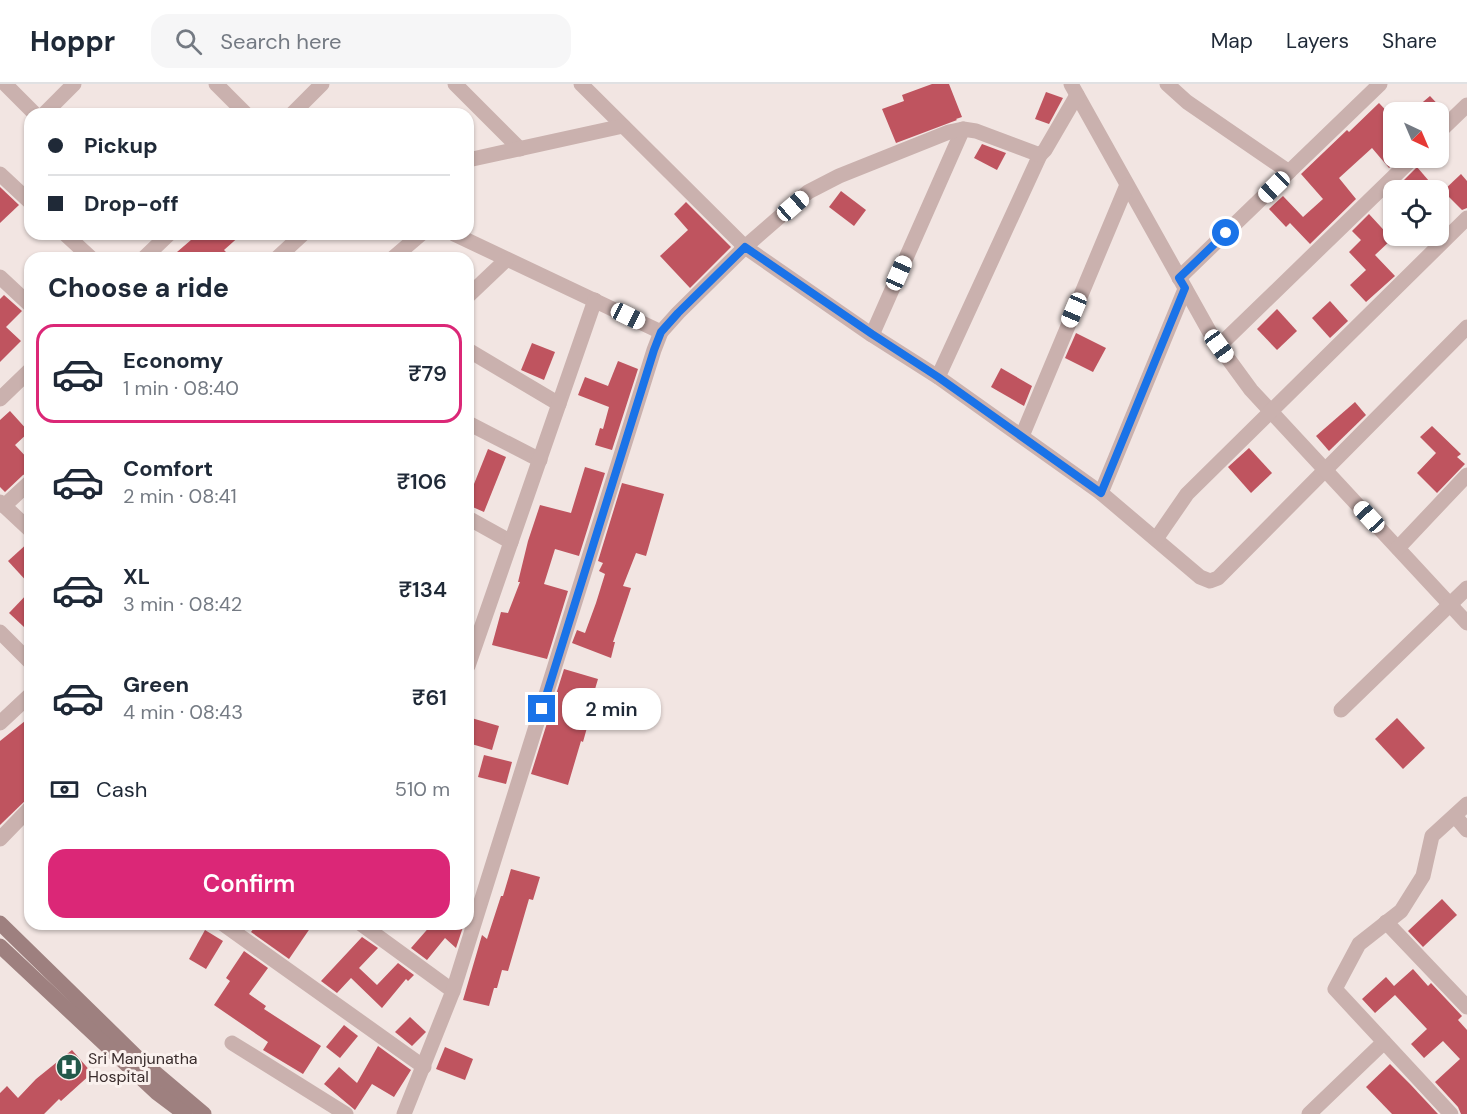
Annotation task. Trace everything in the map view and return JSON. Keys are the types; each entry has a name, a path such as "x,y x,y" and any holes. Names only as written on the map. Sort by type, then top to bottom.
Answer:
{"main road":[{"path":"0,923 139,1059 204,1114"},
{"path":"0,946 149,1086 184,1114"}],"street":[{"path":"4,84 29,108"},
{"path":"50,108 74,84"},
{"path":"216,84 240,108"},
{"path":"298,108 322,84"},
{"path":"455,84 520,149"},
{"path":"1167,84 1187,102 1289,172"},
{"path":"1101,493 1182,283 1289,172 1380,84"},
{"path":"585,85 745,247 1022,436 1101,493 1200,577 1210,581 1218,578 1467,327"},
{"path":"938,377 1040,155 1045,150 1074,89"},
{"path":"1074,89 1219,346 1251,390 1467,623"},
{"path":"1449,122 1467,105"},
{"path":"474,159 623,126"},
{"path":"474,904 661,332 745,247 808,192 839,176 949,132 963,129 976,131 1040,155"},
{"path":"872,334 963,129"},
{"path":"1219,346 1403,168"},
{"path":"0,174 24,196"},
{"path":"1022,436 1127,185"},
{"path":"1156,539 1186,495 1467,218"},
{"path":"72,240 84,252"},
{"path":"149,252 160,240"},
{"path":"284,252 296,240"},
{"path":"400,252 413,240"},
{"path":"466,240 661,332"},
{"path":"474,290 506,260"},
{"path":"0,277 24,299"},
{"path":"474,649 595,300"},
{"path":"474,354 559,404"},
{"path":"2,395 24,375"},
{"path":"474,426 540,460"},
{"path":"1398,548 1467,475"},
{"path":"24,488 2,504 24,524"},
{"path":"474,521 511,542"},
{"path":"1341,710 1467,588"},
{"path":"0,632 24,656"},
{"path":"0,723 24,701"},
{"path":"1450,1114 1335,989 1359,944 1401,911 1423,876 1432,836 1467,804"},
{"path":"1455,816 1467,830"},
{"path":"0,838 24,818"},
{"path":"1386,922 1467,1007"},
{"path":"231,930 424,1067"},
{"path":"369,930 453,991"},
{"path":"404,1114 453,991 468,930"},
{"path":"1309,1114 1384,1042"},
{"path":"232,1043 346,1114"}],"building":[{"path":"932,84 949,84 962,117 896,143 882,109 904,101 902,95"},
{"path":"1046,92 1063,98 1049,124 1035,119"},
{"path":"1430,96 1436,102 1423,102"},
{"path":"1379,103 1383,107 1383,161 1372,148 1339,178 1356,199 1310,244 1290,223 1286,227 1269,209 1283,196 1303,217 1323,199 1301,174 1347,130 1349,132"},
{"path":"982,144 1006,153 997,170 974,158"},
{"path":"1418,168 1428,180 1404,180"},
{"path":"1461,174 1467,181 1467,208 1462,210 1449,197 1449,185"},
{"path":"0,187 19,205 0,223"},
{"path":"841,191 866,210 854,226 829,207"},
{"path":"686,202 731,247 690,288 660,256 688,230 674,214"},
{"path":"1369,214 1383,229 1385,246 1375,255 1395,276 1366,302 1350,285 1366,270 1349,252 1361,240 1352,231"},
{"path":"191,240 235,240 224,250 226,252 177,252"},
{"path":"4,295 22,311 6,327 21,341 0,362 0,299"},
{"path":"1330,301 1348,321 1330,338 1312,318"},
{"path":"1277,309 1297,331 1277,350 1257,329"},
{"path":"1076,333 1106,348 1093,372 1065,358"},
{"path":"532,343 555,352 544,380 521,370"},
{"path":"618,361 638,369 612,450 595,445 600,428 603,429 609,407 578,395 585,377 608,386"},
{"path":"1001,368 1032,386 1024,406 991,387"},
{"path":"1355,402 1366,415 1329,451 1316,436"},
{"path":"10,411 24,426 24,437 15,445 24,455 24,475 5,492 0,487 0,420"},
{"path":"1432,426 1461,454 1457,457 1465,464 1437,493 1417,473 1436,453 1420,437"},
{"path":"1249,448 1272,473 1251,493 1228,467"},
{"path":"488,449 506,457 484,512 474,508 474,484"},
{"path":"585,467 605,473 579,556 555,549 544,584 568,591 547,659 492,645 501,612 508,613 520,582 518,582 528,541 540,505 571,513"},
{"path":"622,483 664,494 646,556 636,553 623,586 631,588 613,642 615,642 611,658 572,643 577,630 585,633 596,603 605,574 599,571 603,563 598,561"},
{"path":"24,546 24,578 8,561"},
{"path":"24,597 24,627 9,613"},
{"path":"564,669 598,679 585,723 588,724 583,742 581,741 568,785 531,774"},
{"path":"1397,718 1425,748 1403,769 1375,739"},
{"path":"474,719 499,726 492,750 474,745"},
{"path":"24,722 24,802 0,825 0,741"},
{"path":"484,755 512,762 506,784 478,777"},
{"path":"511,869 540,877 533,900 529,899 508,971 502,970 489,1006 463,1000 482,935 487,939"},
{"path":"1442,899 1457,915 1423,947 1408,931"},
{"path":"205,930 223,941 206,969 189,959"},
{"path":"252,930 309,930 289,959 251,932"},
{"path":"427,930 462,930 456,948 445,938 427,960 411,948"},
{"path":"362,937 378,948 359,968 377,985 398,963 414,975 408,981 406,979 382,1008 351,978 337,993 321,981"},
{"path":"244,951 268,968 249,994 266,1006 264,1009 321,1046 303,1074 263,1050 268,1042 214,1005 230,981 226,978"},
{"path":"1413,969 1428,986 1431,983 1462,1016 1458,1020 1467,1030 1467,1114 1461,1114 1458,1107 1435,1082 1460,1059 1443,1041 1424,1058 1411,1044 1427,1029 1395,995 1375,1013 1362,999 1386,977 1394,986"},
{"path":"410,1017 426,1032 412,1046 395,1032"},
{"path":"344,1025 358,1036 340,1058 326,1047"},
{"path":"378,1046 411,1070 394,1097 372,1084 355,1110 324,1084 339,1067 357,1083"},
{"path":"445,1047 473,1059 465,1080 436,1069"},
{"path":"72,1050 92,1073 61,1101 59,1099 44,1114 0,1114 0,1093 7,1086 18,1098 36,1079"},
{"path":"1390,1064 1438,1114 1392,1114 1366,1087"}],"place":[{"name":"Sri Manjunatha Hospital","path":"69,1067"}],"route":[{"path":"542,709 661,332 745,247 938,377 1101,493 1185,288 1179,278 1226,233"}]}
